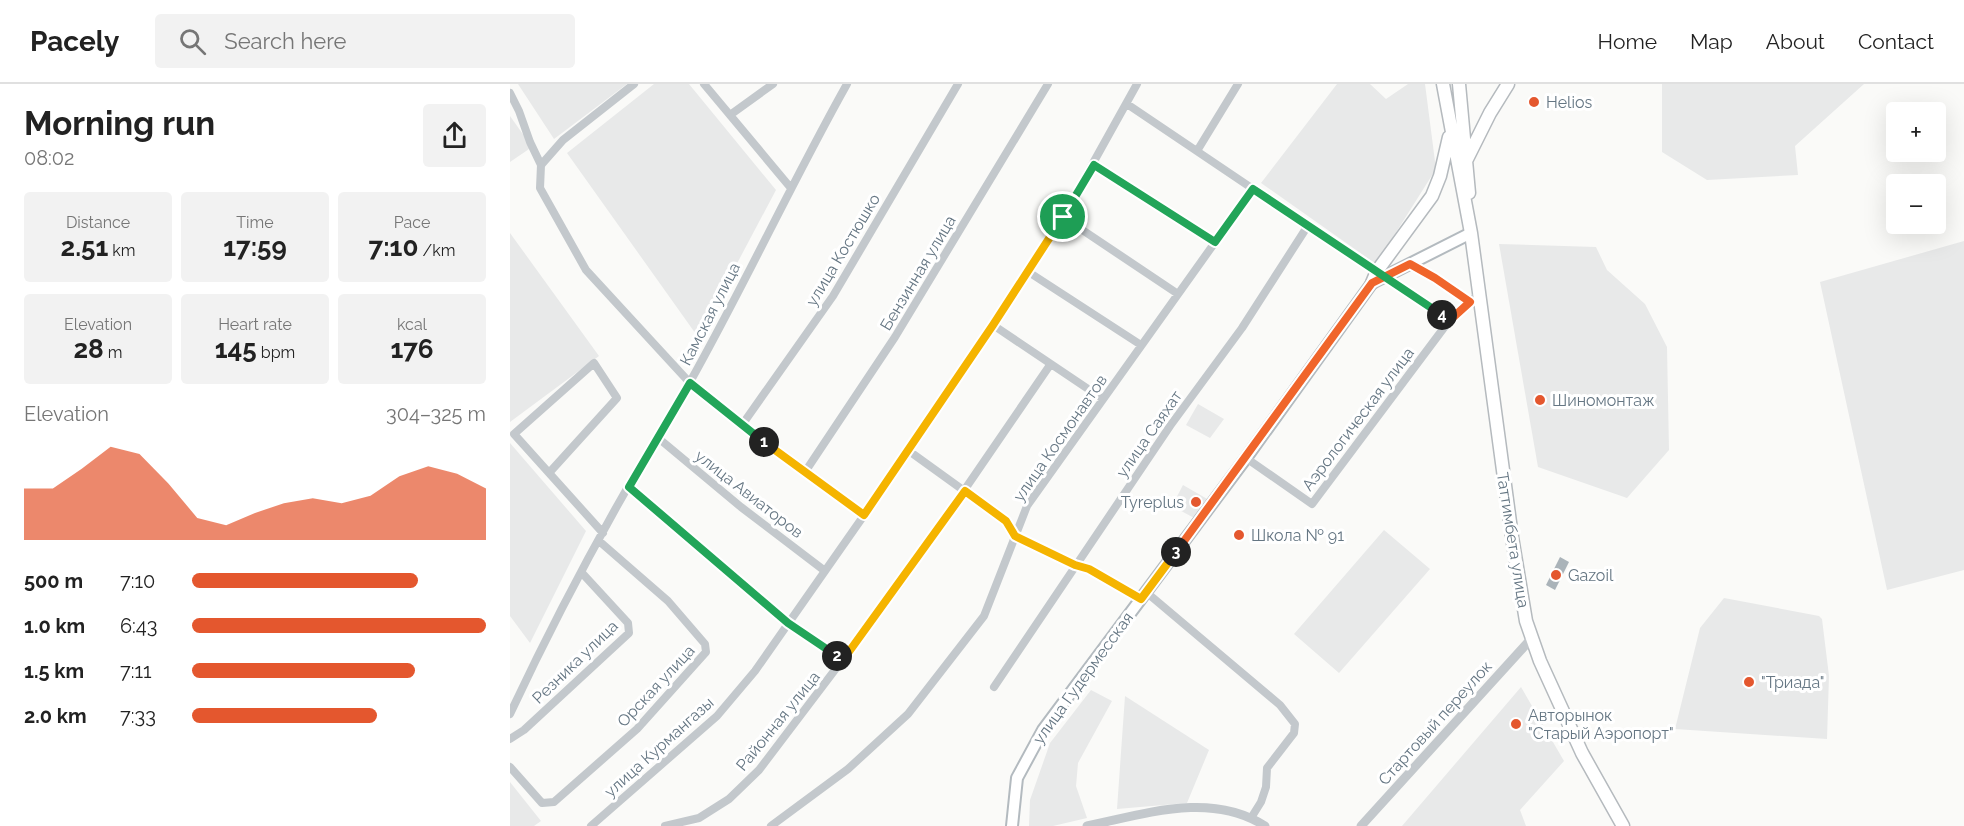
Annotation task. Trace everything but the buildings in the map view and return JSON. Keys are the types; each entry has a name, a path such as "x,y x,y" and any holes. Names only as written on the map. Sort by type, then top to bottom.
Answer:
{"main road":[{"path":"1459,84 1467,160 1471,233"},
{"path":"1467,160 1490,113 1508,84"},
{"path":"1446,85 1450,133 1471,233"},
{"path":"1372,283 1382,274 1432,196 1440,176 1450,133"},
{"path":"1382,274 1410,264 1471,233"},
{"name":"Таттимбета улица","path":"1471,233 1475,297 1484,342 1514,554 1531,639 1582,753 1623,826"},
{"name":"улица Гудермесская","path":"1012,826 1017,778 1043,730 1246,458 1372,283"}],"street":[{"path":"541,165 563,140 634,84"},
{"path":"704,84 790,187"},
{"path":"730,115 773,84"},
{"name":"улица Костюшко","path":"742,425 833,296 958,84"},
{"name":"Бензинная улица","path":"805,472 895,337 1048,84"},
{"name":"улица Курмангазы","path":"596,824 717,716 755,671 909,451 993,325 1063,217 1094,165 1137,84"},
{"path":"1197,151 1238,84"},
{"name":"Камская улица","path":"510,714 532,666 603,533 690,383 842,86"},
{"path":"510,93 541,165 540,188 586,270 690,383 742,425 864,515"},
{"path":"1126,104 1449,321"},
{"path":"1094,165 1215,242"},
{"name":"улица Космонавтов","path":"771,826 848,769 908,714 984,616 1027,506 1253,189"},
{"path":"1063,217 1178,294"},
{"name":"улица Саяхат","path":"994,687 1170,426 1242,328 1307,227"},
{"path":"1410,264 1475,297"},
{"path":"1028,271 1142,345"},
{"name":"Аэрологическая улица","path":"1246,458 1312,504 1449,321 1475,297"},
{"path":"993,325 1103,399"},
{"path":"549,473 617,398 594,363 514,434 549,473 603,533"},
{"name":"Районная улица","path":"665,826 699,818 729,799 759,770 843,660 965,491 1050,364"},
{"name":"улица Авиаторов","path":"657,437 825,571"},
{"path":"909,451 1006,521 1015,536 1143,596 1280,705 1295,724 1294,732 1267,768 1266,787 1261,802 1251,818"},
{"path":"629,487 788,623 843,660"},
{"name":"Орская улица","path":"510,767 542,803 554,802 637,729 706,652 705,644 668,601 599,541"},
{"name":"Резника улица","path":"510,739 524,730 629,633 628,623 582,573"},
{"name":"Стартовый переулок","path":"1361,826 1531,639"},
{"path":"1087,826 1152,812 1202,806 1230,809 1265,826"}],"shaded area":[{"path":"518,84 627,84 554,139"},
{"path":"654,84 689,84 776,190 698,337 567,153"},
{"path":"1337,84 1370,84 1386,99 1408,84 1425,84 1436,169 1376,264 1261,183"},
{"path":"1662,84 1864,84 1795,146 1798,175 1707,180 1662,152"},
{"path":"510,116 532,147 510,162"},
{"path":"510,233 599,356 510,422"},
{"path":"1964,241 1964,570 1887,590 1820,282"},
{"path":"1499,244 1596,247 1607,270 1645,304 1667,347 1669,450 1627,498 1538,467"},
{"path":"1198,404 1224,419 1210,438 1186,425"},
{"path":"510,443 586,531 530,643 510,616"},
{"path":"1183,485 1209,500 1196,519 1172,506"},
{"path":"1384,530 1430,569 1339,673 1294,634"},
{"path":"1724,598 1819,616 1822,619 1829,676 1827,739 1675,729 1700,628"},
{"name":"Авторынок \"Старый Аэропорт\"","path":"1521,687 1564,761 1520,810 1526,826 1402,826"},
{"path":"1091,690 1112,701 1078,763 1076,786 1087,818 1053,826 1029,826 1030,800 1050,743"},
{"path":"1125,696 1209,750 1187,803 1117,809"},
{"path":"510,782 541,821 534,826 510,826"}],"place":[{"name":"Helios","path":"1534,102"},
{"name":"Шиномонтаж","path":"1540,400"},
{"name":"Tyreplus","path":"1196,502"},
{"name":"Школа № 91","path":"1239,535"},
{"name":"Gazoil","path":"1556,575"},
{"name":"\"Триада\"","path":"1749,682"},
{"name":"Авторынок \"Старый Аэропорт\"","path":"1516,724"}],"route":[{"path":"1063,217 909,451 864,515 742,425 690,383 629,487 788,623 843,660 965,491 1006,521 1015,536 1075,565 1089,569 1141,599 1372,283 1386,276 1410,264 1470,302 1449,321 1386,276 1307,227 1253,189 1215,242 1094,165 1063,217"}]}
